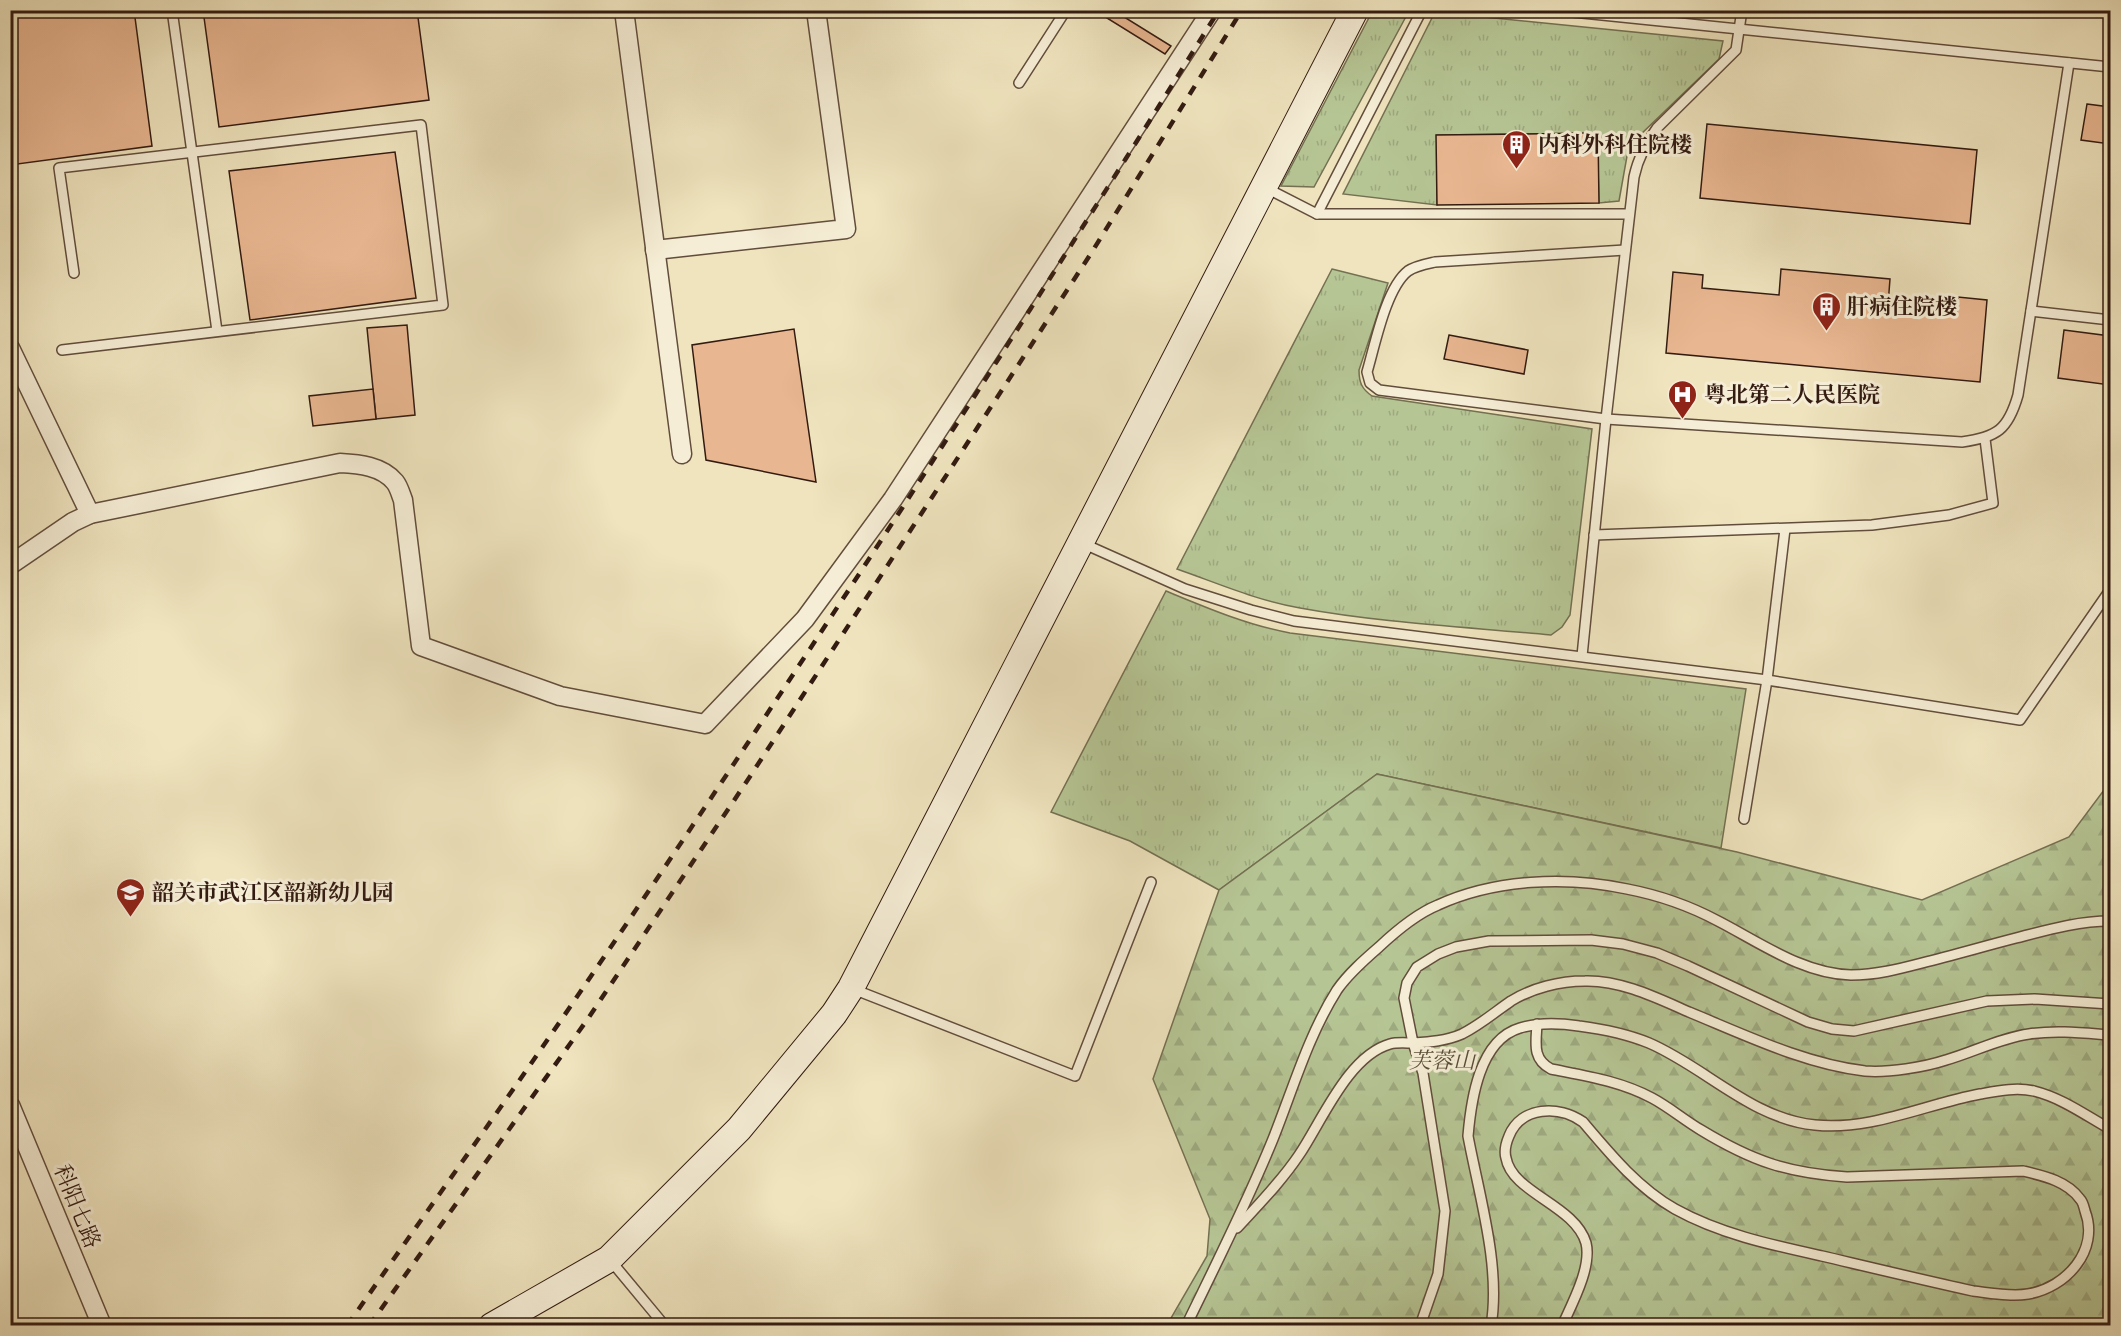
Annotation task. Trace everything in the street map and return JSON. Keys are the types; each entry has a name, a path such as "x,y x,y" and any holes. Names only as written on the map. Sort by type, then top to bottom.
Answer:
{"main road":[{"path":"492,1326 609,1259 739,1130 834,1014 851,988 1355,10"}],"street":[{"path":"624,10 682,454"},
{"path":"655,250 846,229 816,10"},
{"path":"10,565 73,522 90,514 340,463 362,464 380,471 395,482 403,501 421,646 560,696 705,724 805,619 893,499 1212,10"},
{"path":"10,348 90,514"},
{"name":"科阳七路","path":"10,1105 102,1326"}],"lane":[{"path":"172,10 218,331"},
{"path":"1019,83 1066,10"},
{"path":"1317,214 1422,10"},
{"path":"1552,10 2110,67"},
{"path":"1582,656 1629,214 1638,160 1646,143 1657,128 1736,50 1742,10"},
{"path":"1625,250 1435,262 1410,269 1398,280 1391,292 1367,372 1370,383 1379,390 1606,419 1962,442 1985,439 2001,429 2012,415 2018,395 2069,63"},
{"path":"62,350 443,305 421,125 59,168 74,273"},
{"path":"1264,187 1317,214 1629,214"},
{"path":"2031,311 2110,320"},
{"path":"1594,535 1872,525 1949,515 1993,503 1985,439"},
{"path":"1744,819 1767,680 1785,529"},
{"path":"1080,542 1185,589 1294,621 1767,680 2020,720 2110,591"},
{"path":"851,988 1075,1076 1151,882"},
{"path":"1186,1326 1231,1234 1273,1139 1310,1042 1339,988 1362,961 1386,940 1436,905 1491,889 1537,882 1625,888 1665,899 1715,919 1799,962 1824,971 1850,975 1884,973 2060,926 2110,921"},
{"path":"1420,1326 1438,1274 1445,1211 1423,1073 1413,1042 1404,998 1407,983 1417,967 1438,954 1456,947 1489,941 1591,940 1623,944 1657,953 1688,966 1808,1022 1854,1032 1987,1000 2035,999 2110,1004"},
{"path":"1231,1234 1298,1157 1355,1068 1367,1056 1392,1043 1438,1041 1461,1034 1513,1000 1536,989 1555,984 1586,981 1616,985 1650,995 1772,1046 1834,1066 1868,1071 1903,1069 1946,1060 1989,1044 2028,1034 2067,1032 2110,1035"},
{"path":"1491,1326 1494,1309 1494,1280 1468,1136 1470,1113 1479,1072 1503,1038 1518,1028 1537,1024 1564,1024 1590,1027 1650,1043 1748,1101 1793,1122 1846,1125 2000,1090 2031,1090 2055,1098 2110,1129"},
{"path":"1537,1024 1535,1048 1537,1057 1543,1065 1632,1089 1652,1098 1737,1151 1760,1161 1820,1175 1847,1177 2023,1171 2050,1178 2068,1186 2081,1200 2088,1218 2090,1236 2083,1256 2068,1275 2046,1289 2028,1294 2006,1295 1950,1286 1766,1243 1704,1222 1676,1209 1651,1193 1620,1166 1583,1122 1576,1117 1539,1110 1530,1113 1515,1125 1507,1142 1505,1155 1511,1171 1543,1199 1568,1216 1586,1242 1587,1253 1577,1294 1562,1326"},
{"path":"609,1259 665,1326"}],"green space":[{"path":"1373,10 1409,11 1314,187 1281,186"},
{"path":"1435,12 1723,41 1719,59 1636,139 1627,156 1619,201 1599,203 1597,133 1437,135 1437,205 1343,194"},
{"path":"1332,269 1388,283 1359,370 1362,385 1372,396 1592,429 1570,615 1562,627 1551,635 1393,621 1300,608 1253,596 1177,569"},
{"path":"1166,591 1243,621 1290,633 1746,689 1721,848 1377,774 1219,890 1130,841 1051,812"},
{"name":"芙蓉山","path":"1377,774 1737,852 1922,900 2069,837 2110,782 2110,1325 1167,1325 1207,1256 1210,1219 1153,1079 1219,890"}],"building":[{"path":"134,10 152,146 10,165 10,12"},
{"path":"203,10 417,10 429,100 219,127"},
{"path":"1094,10 1113,10 1171,46 1165,54"},
{"path":"2087,104 2110,107 2110,144 2081,140"},
{"path":"1707,124 1977,150 1970,224 1700,198"},
{"name":"内科外科住院楼","path":"1598,133 1599,203 1437,205 1436,135"},
{"path":"395,152 416,298 250,320 229,171"},
{"name":"肝病住院楼","path":"1781,269 1890,279 1888,305 1957,311 1958,297 1987,300 1980,382 1666,353 1673,272 1703,275 1702,288 1779,295"},
{"path":"407,325 415,415 376,419 367,328"},
{"path":"794,329 816,482 706,460 692,345"},
{"path":"2064,330 2110,336 2110,385 2058,378"},
{"path":"1449,335 1528,350 1524,374 1444,359"},
{"path":"373,389 376,419 313,426 309,396"}],"railway":[{"path":"347,1326 542,1047 736,761 980,387 1219,10"},
{"path":"369,1326 587,1020 747,781 1090,255 1242,10"}],"place":[{"name":"内科外科住院楼","path":"1517,170"},
{"name":"肝病住院楼","path":"1826,332"},
{"name":"粤北第二人民医院","path":"1683,420"},
{"name":"韶关市武江区韶新幼儿园","path":"131,918"}]}
